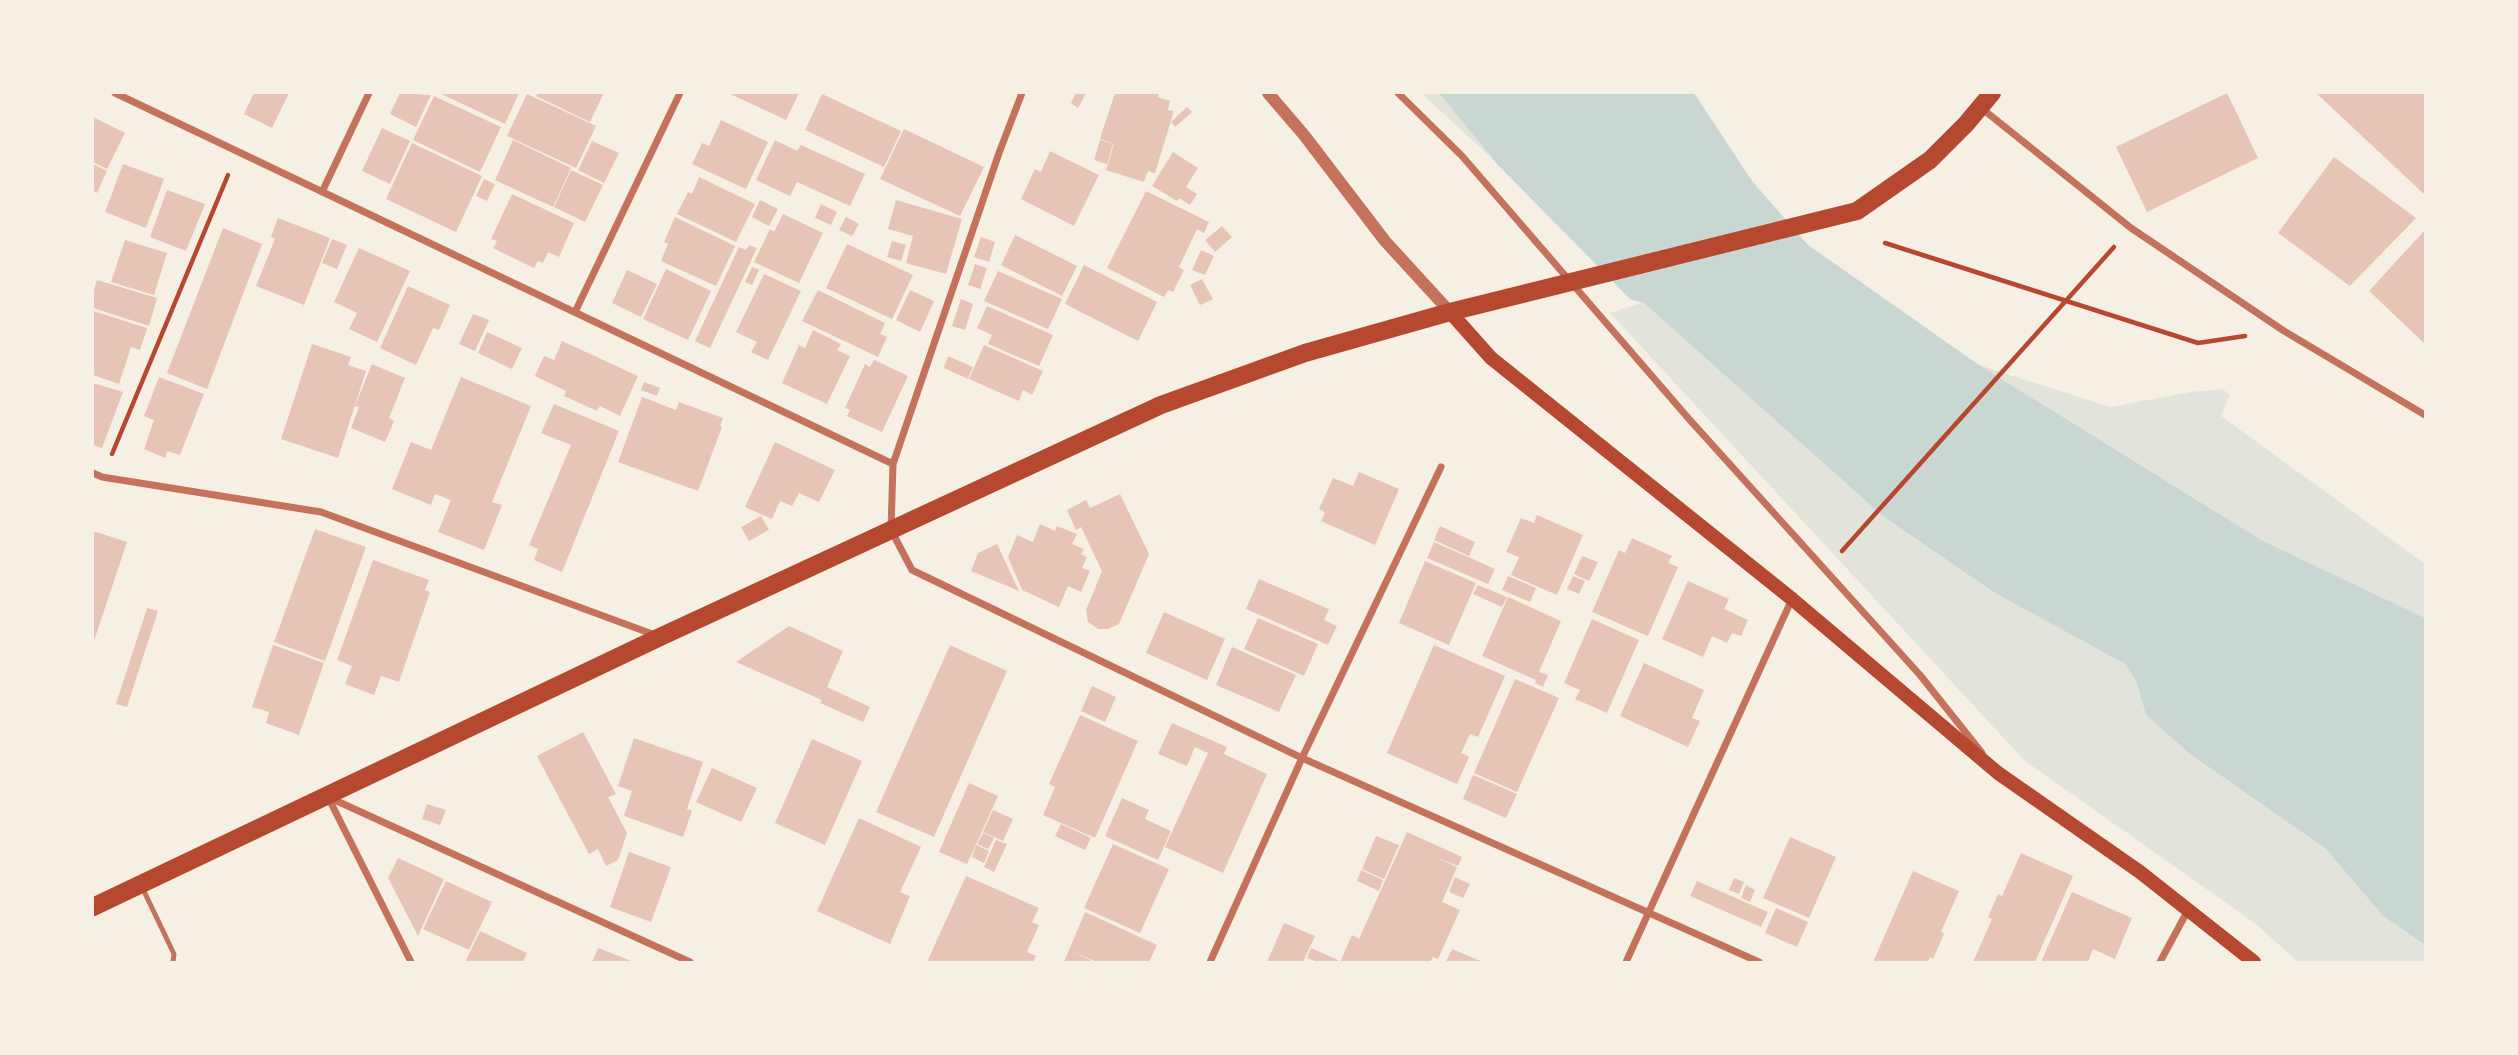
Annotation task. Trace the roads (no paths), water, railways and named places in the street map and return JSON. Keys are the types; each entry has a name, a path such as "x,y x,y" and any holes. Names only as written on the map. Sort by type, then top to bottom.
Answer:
{"main road":[{"path":"93,907 660,637 1161,405 1304,353 1450,312 1857,211 1930,160 1986,100"},
{"path":"1450,312 1491,358 1792,599 1998,773 2140,872 2254,962"}],"street":[{"path":"115,93 893,464"},
{"path":"322,192 369,93"},
{"path":"575,312 680,93"},
{"path":"1022,93 893,464 891,530 912,570 1302,758 1759,962"},
{"path":"1268,93 1304,135 1385,241 1450,312"},
{"path":"1398,93 1462,156 1698,429 1920,675 1998,773"},
{"path":"1986,100 2131,228 2284,331 2425,415"},
{"path":"1210,962 1302,758 1441,467"},
{"path":"93,473 102,477 321,512 660,637"},
{"path":"1626,962 1792,599"},
{"path":"327,796 411,962"},
{"path":"327,796 691,962"},
{"path":"2160,962 2188,910"}],"lane":[{"path":"141,884 174,954 173,962"}]}
